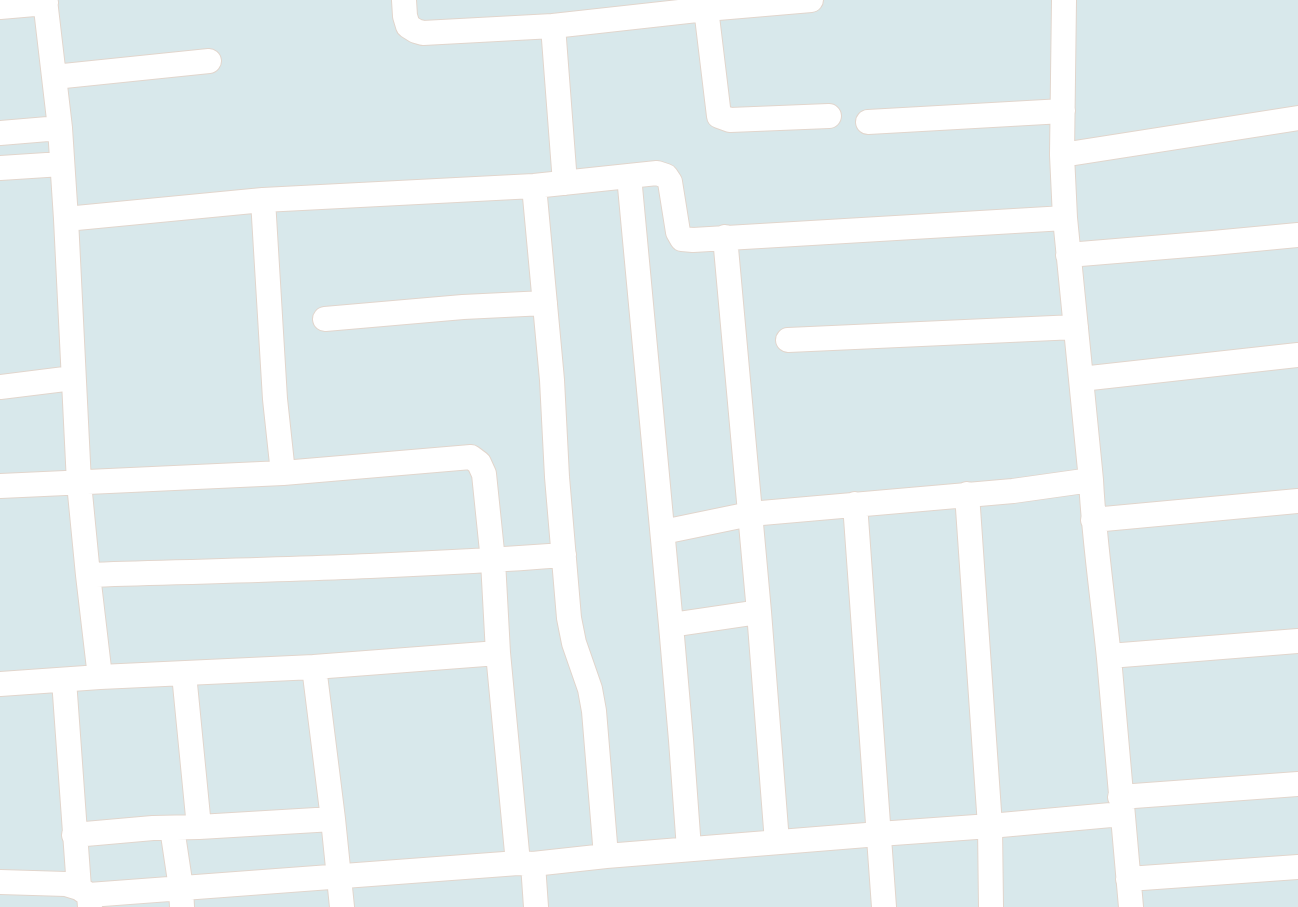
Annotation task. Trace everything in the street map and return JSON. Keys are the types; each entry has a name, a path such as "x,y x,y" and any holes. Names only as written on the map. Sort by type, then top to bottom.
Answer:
{"street":[{"path":"404,0 408,26 423,33 553,26 706,4 811,0"},
{"path":"1064,0 1062,155 1065,218 1131,907"},
{"path":"0,7 45,2 60,128 79,483 100,677"},
{"path":"706,4 719,116 730,120 829,116"},
{"path":"553,26 565,183"},
{"path":"54,77 209,61"},
{"path":"868,122 1063,111"},
{"path":"1062,155 1298,118"},
{"path":"0,132 60,128"},
{"path":"0,168 62,164"},
{"path":"66,219 262,200 534,186 657,173 666,176 670,182 678,232 682,239 693,240 1065,218"},
{"path":"629,176 663,532 689,849"},
{"path":"534,186 552,380 569,618 574,643 590,689 594,711 606,856"},
{"path":"262,200 275,399 283,472"},
{"path":"1068,255 1298,235"},
{"path":"725,238 759,612 777,842"},
{"path":"325,319 463,307 545,303"},
{"path":"788,340 1076,327"},
{"path":"1081,379 1298,356"},
{"path":"0,387 73,378"},
{"path":"0,486 283,472 471,457 479,462 484,474 493,561 498,653 526,864 536,907"},
{"path":"663,532 750,514 1013,490 1091,480"},
{"path":"967,494 990,826 991,907"},
{"path":"1093,520 1298,501"},
{"path":"855,504 884,907"},
{"path":"88,575 493,561 564,555"},
{"path":"671,625 759,612"},
{"path":"1108,656 1298,642"},
{"path":"0,684 100,677 314,667 498,653"},
{"path":"314,667 342,907"},
{"path":"184,674 199,827"},
{"path":"64,680 74,835 86,897"},
{"path":"0,882 66,884 86,897 181,898 339,877 526,864 689,849 990,826 1121,805 1298,784"},
{"path":"74,835 152,828 333,819"},
{"path":"172,828 181,898"},
{"path":"1128,879 1298,867"}]}
